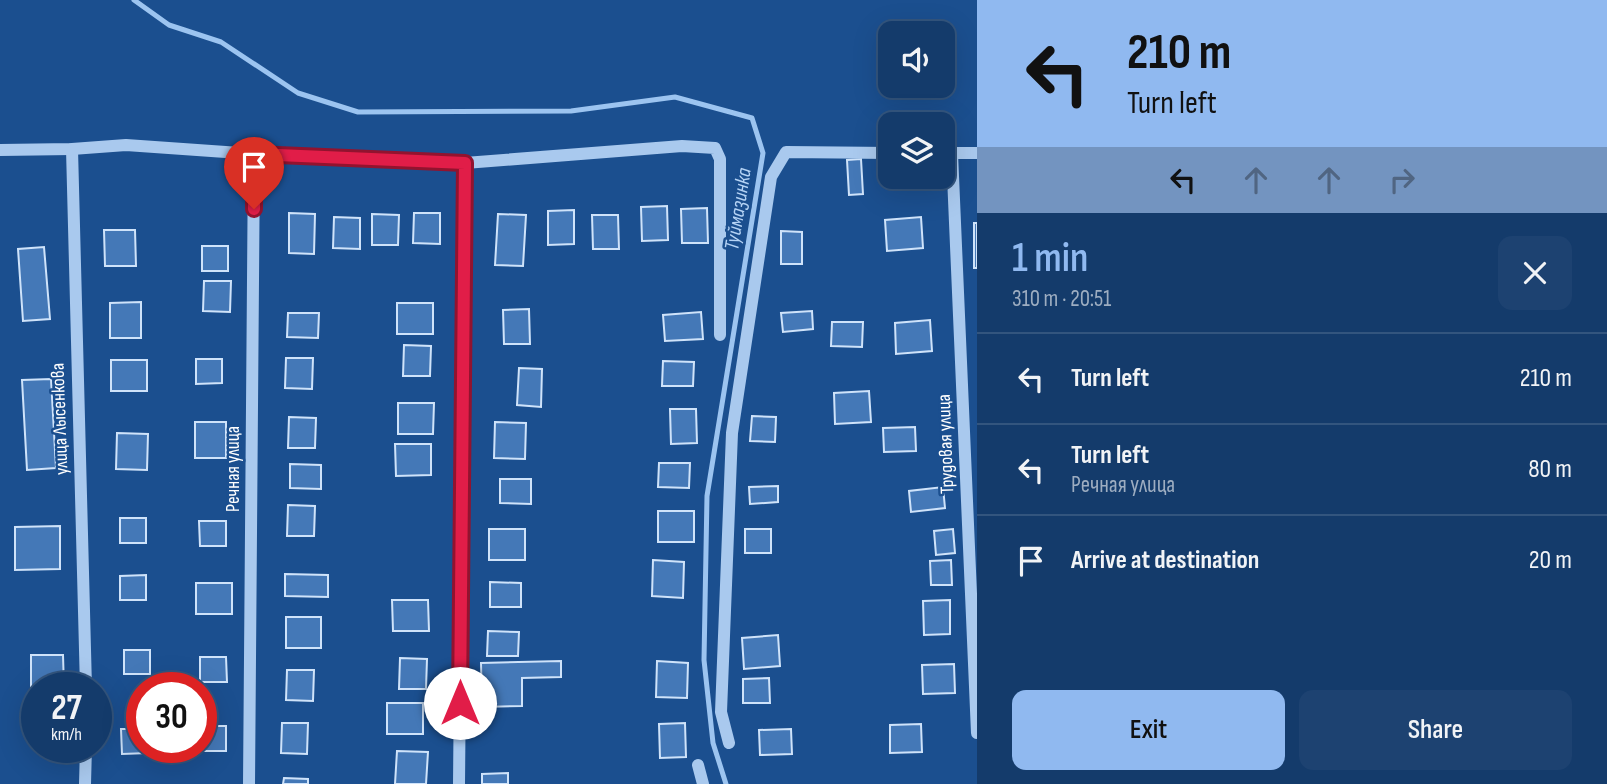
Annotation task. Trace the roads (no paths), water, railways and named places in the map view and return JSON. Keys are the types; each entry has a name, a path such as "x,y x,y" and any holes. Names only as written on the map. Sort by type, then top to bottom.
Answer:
{"street":[{"path":"0,150 127,145 254,154 465,163 682,146 715,148 720,159 720,335"},
{"name":"улица Лысенкова","path":"72,149 86,672"},
{"path":"729,743 722,712 732,433 771,177 786,152 878,153"},
{"path":"955,153 977,153"},
{"name":"Речная улица","path":"249,784 254,154"},
{"path":"460,784 465,163"},
{"name":"Трудовая улица","path":"950,189 977,733"},
{"path":"85,784 86,763"},
{"path":"698,765 704,784"}],"waterway":[{"name":"Туймазинка","path":"134,0 169,25 221,42 298,93 358,112 571,111 675,97 752,118 763,153 707,496 704,660 713,743 726,784"}]}
